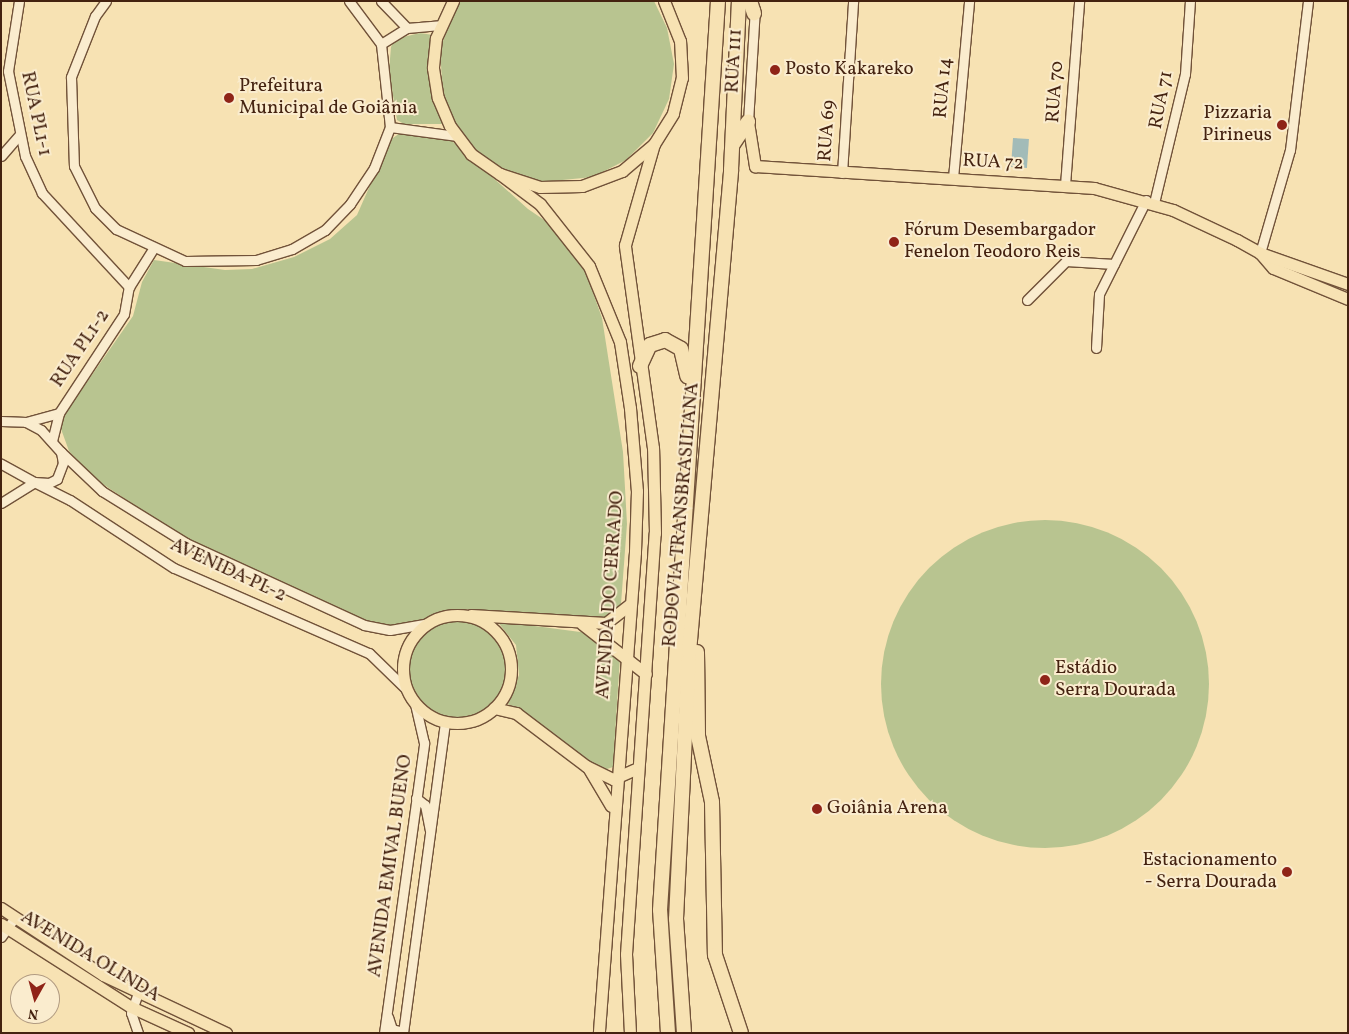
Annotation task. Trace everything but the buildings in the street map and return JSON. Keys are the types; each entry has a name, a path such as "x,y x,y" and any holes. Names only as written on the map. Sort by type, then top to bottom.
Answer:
{"highway":[{"name":"RODOVIA TRANSBRASILIANA","path":"668,1033 660,910 718,1"},
{"name":"RODOVIA TRANSBRASILIANA","path":"684,1033 676,919 692,617 732,144 739,1"},
{"path":"732,144 748,122"},
{"path":"640,366 654,342 676,344 684,355 691,404"},
{"path":"692,617 698,736 712,802 715,955 741,1033"}],"main road":[{"path":"453,1 440,25 434,76 438,98 457,136 471,154 500,174 540,187 582,186 622,171 654,144 673,113 682,78 680,41 664,1"},
{"name":"RUA 72","path":"748,122 755,166 842,173 1065,185 1150,201 1260,253"},
{"name":"AVENIDA DO CERRADO","path":"630,1033 626,954 635,769 646,674 655,533 653,448 640,366 625,245 654,144"},
{"name":"AVENIDA DO CERRADO","path":"500,174 540,204 574,241 608,305 620,342 637,491 599,1033"},
{"path":"1260,253 1348,284"},
{"path":"1260,253 1273,268 1348,299"},
{"path":"466,615 493,628 508,653 509,682 494,708 480,718 445,722 415,704 406,689 405,652 428,623 446,615 491,613 582,624 606,623 628,605"},
{"path":"582,624 625,655 646,674"},
{"path":"494,708 516,714 586,766 616,779 635,769"},
{"path":"586,766 613,812"},
{"name":"AVENIDA OLINDA","path":"1,908 138,993 226,1033"},
{"name":"AVENIDA OLINDA","path":"3,929 131,1007 188,1033"}],"street":[{"name":"RUA PL1-1","path":"19,1 8,70 19,135 42,193 130,287"},
{"path":"106,1 95,16 71,77 74,166 95,208 116,229 153,249 185,260 256,260 292,249 325,230 350,204 374,168 390,127 382,44 349,1"},
{"path":"381,1 407,28"},
{"name":"RUA 69","path":"842,173 853,1"},
{"name":"RUA 14","path":"953,178 968,1"},
{"name":"RUA 70","path":"1065,185 1079,1"},
{"name":"RUA 71","path":"1096,348 1098,294 1150,201 1185,74 1190,1"},
{"path":"1260,253 1290,150 1308,1"},
{"name":"RUA 111","path":"748,122 753,5"},
{"path":"382,44 407,28 440,25"},
{"path":"390,127 457,136"},
{"path":"1,156 19,135"},
{"name":"RUA PL1-2","path":"52,441 58,412 124,314 130,287 153,249"},
{"path":"1027,300 1066,261 1114,264"},
{"name":"RUA PL1-2","path":"26,422 58,412"},
{"path":"1,415 26,422"},
{"path":"1,421 12,419"},
{"name":"AVENIDA PL-2","path":"26,422 52,441 102,491 186,544 364,625 390,630 428,623"},
{"path":"1,503 34,482 56,478 63,463 61,452"},
{"name":"AVENIDA PL-2","path":"1,464 70,500 174,568 369,653 406,689"},
{"name":"AVENIDA EMIVAL BUENO","path":"384,1033 424,743 415,704"},
{"name":"AVENIDA EMIVAL BUENO","path":"403,1032 445,722"},
{"path":"416,798 425,805 430,830"},
{"path":"3,929 15,917"},
{"path":"138,993 131,1007 138,1033"},
{"path":"387,1014 392,1029 403,1032"}],"green space":[{"path":"458,1 654,1 667,28 674,64 669,99 653,133 626,160 593,177 542,182 506,172 475,150 458,131 443,96 440,49"},
{"path":"420,33 433,35 444,124 404,124 397,120 389,71 391,47 395,39"},
{"path":"403,131 452,141 528,209 575,241 602,318 623,452 627,524 621,604 600,621 466,609 392,627 372,625 183,537 92,477 69,451 61,429 64,415 133,316 142,282 154,260 225,270 252,269 294,257 330,239 357,215 390,140"},
{"name":"Estádio Serra Dourada","path":"1045,520 1077,523 1108,532 1136,548 1161,568 1181,593 1197,621 1206,652 1209,684 1206,716 1197,747 1181,775 1161,800 1136,820 1108,836 1077,845 1045,848 1013,845 982,836 954,820 929,800 909,775 893,747 884,716 881,684 884,652 893,621 909,593 929,568 954,548 982,532 1013,523"},
{"path":"457,621 476,625 492,635 502,651 506,670 502,689 492,705 476,715 457,719 438,715 422,705 412,689 408,670 412,651 422,635 438,625"},
{"path":"497,621 588,633 620,657 613,767 601,771 508,704 519,675 516,645"}],"water":[{"path":"1013,138 1029,139 1027,168 1011,167"}],"place":[{"name":"Posto Kakareko","path":"775,70"},
{"name":"Prefeitura Municipal de Goiânia","path":"229,98"},
{"name":"Pizzaria Pirineus","path":"1282,125"},
{"name":"Fórum Desembargador Fenelon Teodoro Reis","path":"894,242"},
{"name":"Estádio Serra Dourada","path":"1045,680"},
{"name":"Goiânia Arena","path":"817,809"},
{"name":"Estacionamento - Serra Dourada","path":"1287,872"}]}
